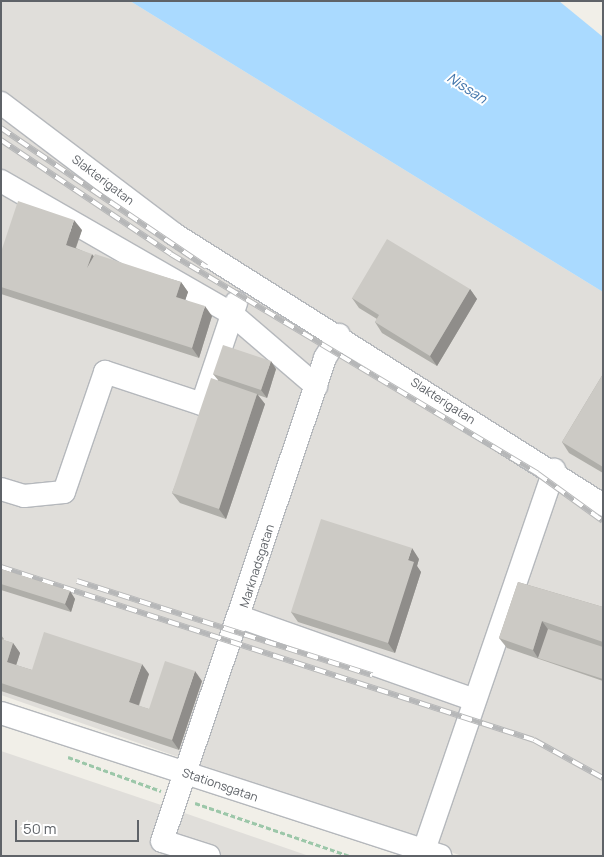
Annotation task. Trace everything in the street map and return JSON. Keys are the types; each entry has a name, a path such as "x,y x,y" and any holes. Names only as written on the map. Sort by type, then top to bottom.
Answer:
{"street":[{"name":"Slakterigatan","path":"1,103 174,234 554,470 603,505"},
{"path":"1,181 234,308 316,386"},
{"path":"1,490 24,496 64,492 105,372 202,404 234,308"},
{"name":"Marknadsgatan","path":"209,856 162,840 240,617 325,358 339,335"},
{"path":"431,854 474,700 554,470"},
{"path":"240,617 474,700"},
{"name":"Stationsgatan","path":"1,713 431,854"}],"shaded area":[{"path":"1,1 130,1 603,292 603,856 462,856 1,695"},
{"path":"1,751 173,809 309,856 1,856"}],"water":[{"name":"Nissan","path":"130,1 559,1 603,37 603,292"}],"building":[{"path":"18,201 74,220 66,245 92,254 87,268 95,254 181,282 176,297 205,306 192,348 1,287 1,252"},
{"path":"387,239 470,289 430,356 375,322 379,315 352,298"},
{"path":"223,345 271,361 261,390 213,374"},
{"path":"603,374 603,467 562,442"},
{"path":"211,378 257,394 219,509 172,493"},
{"path":"321,519 412,548 408,560 414,562 388,643 291,612"},
{"path":"1,569 70,591 65,604 1,584"},
{"path":"518,582 603,607 603,642 542,621 533,650 499,638"},
{"path":"548,629 603,647 603,679 538,658"},
{"path":"44,632 142,664 129,702 149,709 165,661 195,671 172,740 1,683 1,639 13,643 7,662 32,670"}],"railway":[{"path":"1,128 206,267"},
{"path":"1,140 171,254 538,474 603,521"},
{"path":"1,567 534,740 603,778"},
{"path":"77,581 372,675"}]}
